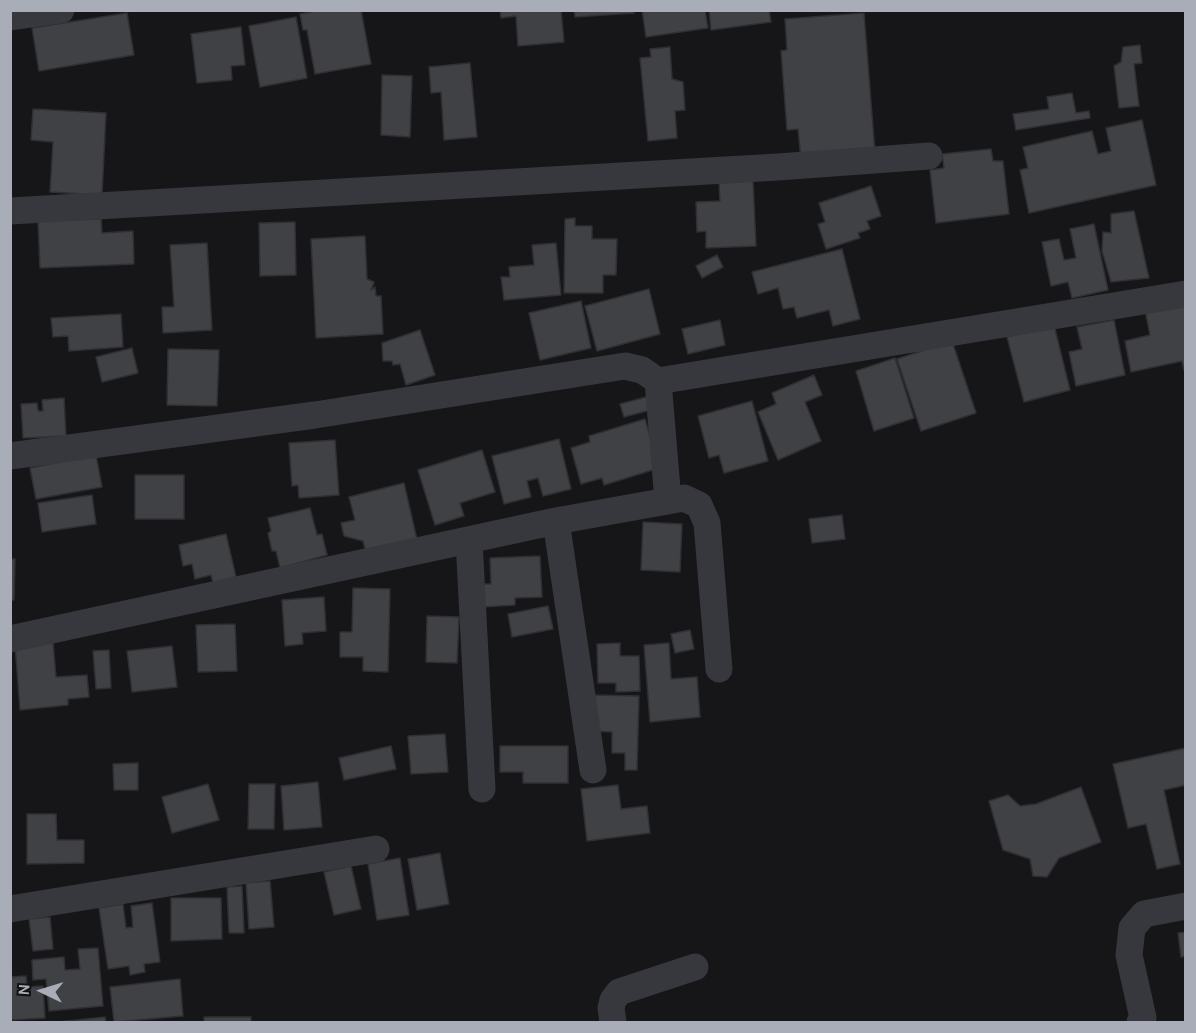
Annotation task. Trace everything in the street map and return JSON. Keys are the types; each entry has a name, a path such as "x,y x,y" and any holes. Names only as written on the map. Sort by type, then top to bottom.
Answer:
{"street":[{"path":"10,18 62,10"},
{"path":"10,211 766,168 929,156"},
{"path":"10,456 315,415 625,366 642,370 658,381 1185,294"},
{"path":"658,381 668,501"},
{"path":"10,639 556,521 684,498 699,505 707,523 719,669"},
{"path":"556,521 593,770"},
{"path":"469,540 482,789"},
{"path":"10,909 376,849"},
{"path":"1140,1023 1143,1018 1129,954 1132,928 1144,914 1185,906"},
{"path":"613,1023 611,1008 619,992 695,967"}],"building":[{"path":"320,10 361,10 371,64 315,74 307,30 303,30 300,14"},
{"path":"500,10 561,10 564,42 518,46 516,16 501,18"},
{"path":"574,10 634,10 634,13 575,17"},
{"path":"642,10 705,10 708,28 646,37"},
{"path":"709,10 769,10 771,22 711,30"},
{"path":"127,13 134,55 39,71 32,28"},
{"path":"864,13 875,153 801,159 798,129 787,130 781,51 787,50 785,19"},
{"path":"296,17 307,78 260,87 249,26"},
{"path":"241,27 245,65 231,66 232,80 197,83 191,34"},
{"path":"1140,45 1142,63 1134,64 1139,106 1119,108 1114,66 1121,62 1123,47"},
{"path":"670,47 672,79 683,82 685,110 675,111 677,138 648,141 640,58 651,57 650,49"},
{"path":"470,63 477,137 444,140 441,92 431,93 429,67"},
{"path":"382,75 412,76 410,137 381,135"},
{"path":"1072,93 1076,113 1089,111 1090,118 1016,130 1013,114 1049,109 1047,97"},
{"path":"33,109 106,113 102,195 50,192 53,142 31,140"},
{"path":"1142,120 1156,185 1029,213 1020,170 1028,168 1023,147 1092,131 1098,154 1111,151 1106,128"},
{"path":"991,149 993,161 1003,161 1009,214 936,223 930,170 944,168 942,154"},
{"path":"753,181 756,246 706,248 706,231 697,232 696,202 720,201 719,183"},
{"path":"871,186 881,216 867,221 870,229 858,233 860,238 826,249 818,224 825,222 819,203"},
{"path":"1134,211 1149,278 1111,282 1102,251 1103,232 1111,233 1111,214"},
{"path":"575,218 575,226 592,226 592,239 617,239 616,275 603,275 603,293 564,293 565,219"},
{"path":"101,219 102,233 133,231 134,264 40,268 38,221"},
{"path":"295,222 296,275 260,276 259,223"},
{"path":"1094,224 1108,290 1072,298 1068,282 1051,286 1042,242 1059,239 1064,260 1076,258 1070,229"},
{"path":"365,236 367,279 374,282 371,290 375,287 376,296 381,296 383,334 316,338 311,239"},
{"path":"207,243 212,330 163,333 162,307 174,307 170,245"},
{"path":"556,243 561,295 504,300 501,277 510,277 509,267 534,265 532,245"},
{"path":"842,249 860,319 833,326 829,310 797,318 794,307 783,309 778,288 758,294 752,272"},
{"path":"717,255 723,267 702,278 696,266"},
{"path":"649,289 660,334 597,351 585,306"},
{"path":"581,301 591,348 540,360 529,313"},
{"path":"1186,302 1186,370 1184,370 1182,361 1131,372 1125,341 1150,335 1145,310"},
{"path":"121,314 123,347 69,351 68,336 53,337 51,318"},
{"path":"720,320 725,345 688,354 682,329"},
{"path":"1114,320 1125,375 1076,386 1069,352 1082,349 1077,327"},
{"path":"1054,325 1070,390 1024,402 1007,337"},
{"path":"420,330 435,375 406,385 400,364 393,365 392,361 383,361 382,343"},
{"path":"952,341 976,413 921,431 897,359"},
{"path":"132,348 138,373 102,382 96,357"},
{"path":"168,349 219,350 217,406 167,405"},
{"path":"895,358 914,418 874,431 856,371"},
{"path":"814,375 822,395 805,402 821,441 778,460 758,412 776,404 772,393"},
{"path":"650,396 654,409 624,417 620,404"},
{"path":"64,398 66,436 23,438 21,404 37,403 38,411 43,411 42,400"},
{"path":"752,401 768,461 724,473 719,455 709,458 698,416"},
{"path":"645,419 659,468 604,485 602,478 581,484 571,448 590,442 589,436"},
{"path":"559,439 571,489 543,496 538,478 527,481 531,497 504,504 492,456"},
{"path":"335,440 339,495 299,498 298,485 292,486 289,443"},
{"path":"482,450 495,492 460,503 464,516 435,525 418,470"},
{"path":"96,455 102,487 36,499 30,468"},
{"path":"135,475 184,475 184,519 135,519"},
{"path":"404,483 418,544 367,556 363,541 344,536 341,523 355,520 349,497"},
{"path":"92,495 96,524 42,532 38,503"},
{"path":"310,508 317,535 322,534 327,555 280,568 276,551 272,551 268,533 271,531 268,518"},
{"path":"842,515 845,539 812,543 809,519"},
{"path":"643,522 682,524 680,572 641,570"},
{"path":"226,534 236,577 213,583 211,575 195,579 192,564 183,566 179,545"},
{"path":"540,556 542,597 515,598 515,605 482,607 482,584 491,584 490,558"},
{"path":"10,559 15,559 14,600 10,600"},
{"path":"353,588 390,589 388,672 363,671 363,657 340,657 340,632 352,632"},
{"path":"324,597 326,631 302,633 303,644 285,646 282,600"},
{"path":"548,606 553,629 512,637 508,614"},
{"path":"427,616 459,617 457,663 426,662"},
{"path":"235,624 237,671 198,672 196,625"},
{"path":"690,630 694,649 675,653 671,634"},
{"path":"53,642 56,677 87,675 89,697 68,699 68,705 20,710 15,645"},
{"path":"620,643 620,656 639,656 640,691 616,692 616,683 598,683 597,644"},
{"path":"669,643 671,679 697,677 700,717 650,722 644,645"},
{"path":"172,646 177,687 132,692 127,651"},
{"path":"109,650 111,688 96,689 93,651"},
{"path":"595,695 639,696 637,770 625,770 625,753 612,753 612,732 594,731"},
{"path":"445,734 448,772 411,774 408,736"},
{"path":"391,746 396,769 344,780 339,758"},
{"path":"500,746 568,746 568,783 523,783 523,772 500,772"},
{"path":"1186,748 1186,785 1164,790 1180,864 1157,869 1146,824 1128,828 1113,764"},
{"path":"138,763 138,790 114,790 113,764"},
{"path":"318,782 322,827 284,830 281,786"},
{"path":"208,784 219,820 172,833 162,797"},
{"path":"249,784 275,784 274,829 248,829"},
{"path":"618,785 621,809 647,806 650,833 587,841 581,789"},
{"path":"1081,787 1101,842 1059,858 1047,877 1033,876 1030,859 1003,850 989,801 1008,795 1020,806 1036,804"},
{"path":"27,814 56,814 57,840 84,840 84,863 27,864"},
{"path":"440,853 449,904 417,910 408,859"},
{"path":"400,858 409,915 377,920 368,864"},
{"path":"351,866 361,909 334,915 324,872"},
{"path":"270,881 274,927 249,929 246,883"},
{"path":"242,886 244,933 229,933 227,887"},
{"path":"171,898 221,898 222,939 171,941"},
{"path":"152,903 160,962 144,964 145,972 130,975 129,966 108,969 99,908 123,904 126,928 133,927 131,906"},
{"path":"50,917 53,949 33,951 29,919"},
{"path":"1186,932 1186,956 1181,957 1178,933"},
{"path":"98,948 103,1006 49,1011 46,979 33,980 32,960 64,957 65,970 80,969 78,949"},
{"path":"26,976 27,987 43,986 45,1018 11,1020 10,977"},
{"path":"180,979 183,1016 114,1022 110,987"},
{"path":"105,1017 106,1022 58,1022"},
{"path":"204,1017 251,1017 251,1022 204,1022"}]}
